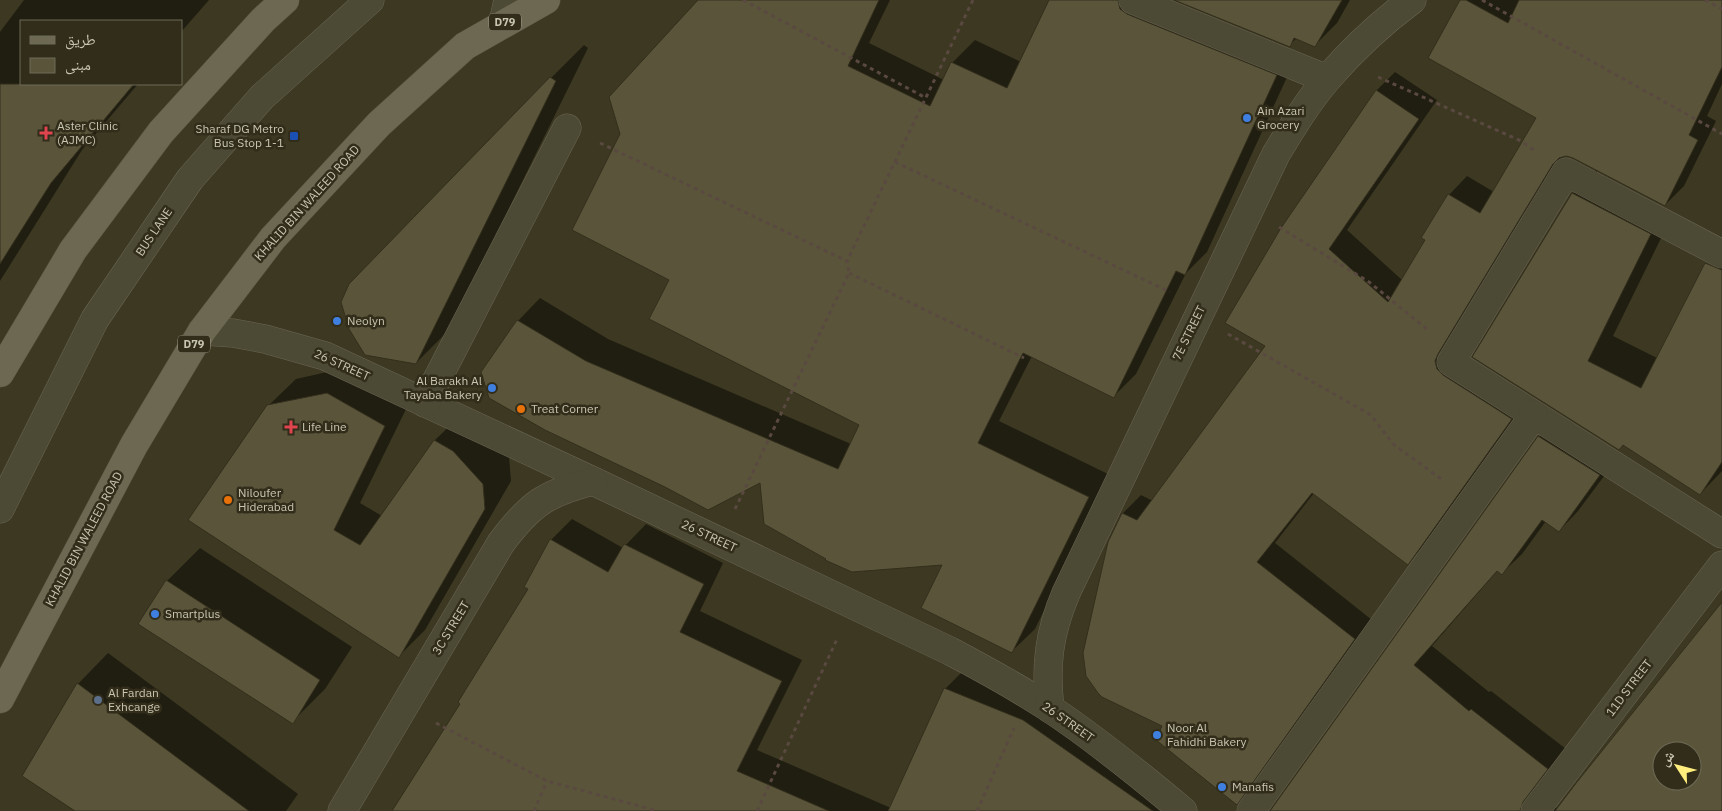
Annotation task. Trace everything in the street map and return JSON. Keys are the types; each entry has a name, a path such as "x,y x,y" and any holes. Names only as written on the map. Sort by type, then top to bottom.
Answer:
{"main road":[{"path":"0,373 73,250 161,132 263,20 285,0"},
{"name":"KHALID BIN WALEED ROAD","path":"0,699 134,445 202,331 273,238 379,124 465,46 506,12 546,0"}],"street":[{"name":"BUS LANE","path":"0,509 95,319 190,179 262,97 370,0"},
{"path":"1133,0 1335,70"},
{"name":"7E STREET","path":"1039,702 1047,684 1047,660 1050,637 1057,614 1276,154 1300,115 1335,70 1384,22 1412,0"},
{"path":"425,403 567,128"},
{"path":"1722,254 1566,172 1451,362 1722,534"},
{"name":"26 STREET","path":"202,331 234,333 296,346 325,356 950,651 1039,702 1090,737 1177,808"},
{"path":"1251,811 1534,415"},
{"name":"3C STREET","path":"342,811 501,544 518,520 540,501 565,488 593,481"},
{"name":"11D STREET","path":"1535,811 1722,565"}],"path":[{"path":"743,0 926,98"},
{"path":"720,541 849,273 847,262 973,0"},
{"path":"1482,0 1722,134"},
{"path":"1705,0 1722,9"},
{"path":"1335,70 1521,141 1566,172"},
{"path":"567,128 847,262"},
{"path":"895,162 1200,312 1371,415 1394,444 1472,502"},
{"path":"1249,209 1369,282 1457,352"},
{"path":"849,273 1024,358"},
{"path":"757,811 853,604"},
{"path":"977,811 1039,702"},
{"path":"404,707 547,781 658,811"},
{"path":"534,811 547,781"}],"building":[{"path":"698,0 879,0 848,66 930,106 951,62 1007,88 1049,0 1118,0 1120,9 1127,14 1277,75 1185,275 1176,271 1114,398 1023,353 978,443 1089,497 1012,653 921,608 942,565 852,572 825,560 764,524 760,483 708,510 665,487 545,430 489,398 481,372 517,320 586,361 838,469 859,425 649,319 669,280 572,230 620,134 609,97"},
{"path":"1174,0 1342,0 1315,47 1294,38 1290,47"},
{"path":"1460,0 1466,0 1508,23 1519,0 1722,0 1722,67 1689,135 1698,140 1665,206 1573,158 1566,156 1559,158 1553,164 1435,361 1437,369 1443,375 1512,419 1408,565 1312,493 1257,562 1355,639 1237,805 1156,740 1162,726 1102,697 1086,676 1083,653 1108,542 1122,513 1137,520 1265,346 1225,323 1281,228 1376,90 1419,119 1329,249 1388,302 1425,240 1421,238 1448,194 1480,213 1536,118 1428,58"},
{"path":"550,77 556,81 416,364 365,355 349,329 341,302 349,284"},
{"name":"Aster Clinic (AJMC)","path":"0,84 133,85 51,183 0,264"},
{"path":"1572,193 1651,234 1588,361 1641,388 1705,263 1722,270 1722,462 1700,495 1623,445 1619,450 1472,357"},
{"path":"327,393 385,426 334,530 360,545 434,440 453,451 483,484 485,509 399,658 188,520 267,405"},
{"path":"1538,436 1600,475 1559,532 1542,520 1502,575 1497,571 1414,665 1469,711 1471,709 1548,769 1523,802 1520,811 1270,811"},
{"path":"550,539 608,572 624,544 704,584 680,632 782,681 737,771 829,811 392,811 460,704 458,702 528,589 524,587"},
{"path":"166,580 320,680 293,724 138,624"},
{"path":"1722,602 1722,811 1555,811 1577,782"},
{"path":"77,683 249,811 75,811 22,776"},
{"path":"944,688 1023,720 1153,811 888,811"}],"place":[{"name":"Ain Azari Grocery","path":"1247,118"},
{"name":"Aster Clinic (AJMC)","path":"46,133"},
{"name":"Sharaf DG Metro Bus Stop 1-1","path":"294,136"},
{"name":"Neolyn","path":"337,321"},
{"name":"Al Barakh Al Tayaba Bakery","path":"492,388"},
{"name":"Treat Corner","path":"521,409"},
{"name":"Life Line","path":"291,427"},
{"name":"Niloufer Hiderabad","path":"228,500"},
{"name":"Smartplus","path":"155,614"},
{"name":"Al Fardan Exhcange","path":"98,700"},
{"name":"Noor Al Fahidhi Bakery","path":"1157,735"},
{"name":"Manafis","path":"1222,787"}]}
